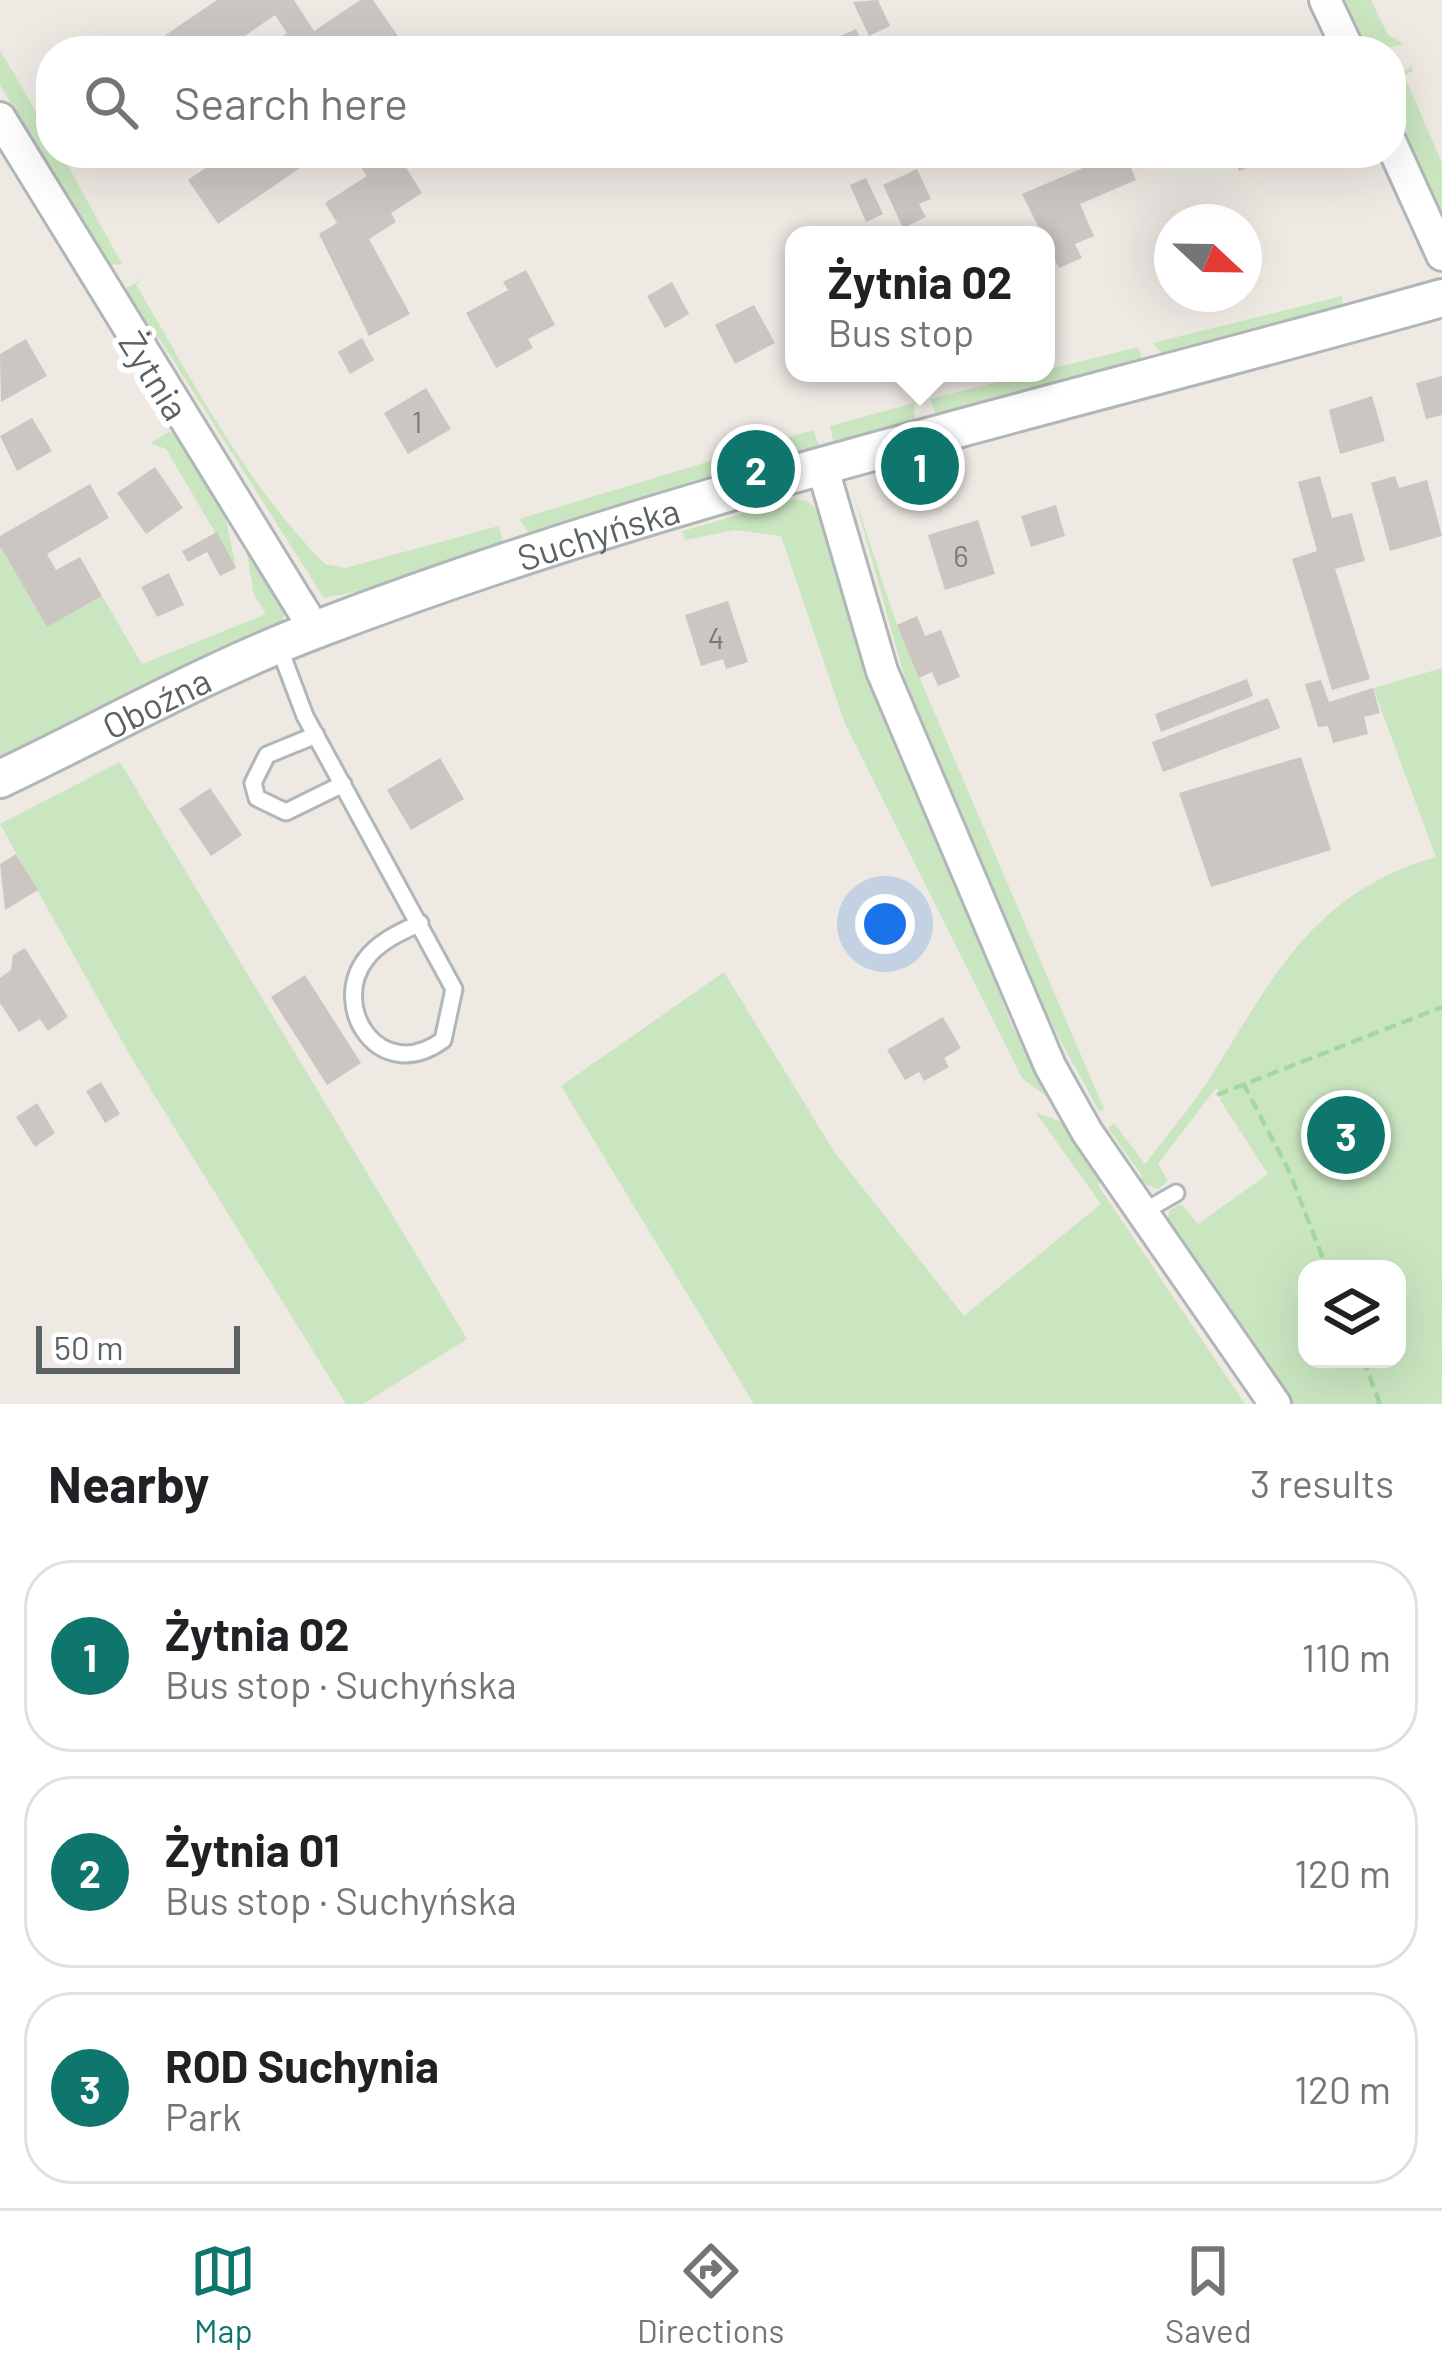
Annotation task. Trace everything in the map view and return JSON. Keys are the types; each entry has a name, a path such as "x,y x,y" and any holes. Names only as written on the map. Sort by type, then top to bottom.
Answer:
{"street":[{"path":"1325,0 1342,36"},
{"name":"Żytnia","path":"0,118 315,630"},
{"path":"1402,168 1442,255"},
{"name":"Suchyńska","path":"315,630 547,550 1442,298"},
{"path":"823,469 882,671 1034,1030 1087,1132 1275,1404"},
{"name":"Oboźna","path":"0,779 315,630"}],"lane":[{"path":"279,646 316,735 420,923 454,989 453,1016 443,1040 425,1053 401,1057 382,1049 363,1029 355,978 378,947 420,923"},
{"path":"316,735 267,755 253,782 257,798 286,812 343,784"},
{"path":"1143,1212 1176,1192"}],"path":[{"path":"1217,1095 1442,1007"},
{"path":"1243,1083 1289,1171 1324,1260"},
{"path":"1366,1368 1380,1404"}],"green space":[{"path":"1336,0 1371,0 1390,36 1351,36"},
{"path":"0,50 36,111 36,144 0,85"},
{"path":"1406,80 1442,163 1442,221 1406,142"},
{"path":"51,168 69,168 122,264 110,265"},
{"path":"147,276 136,284 222,430 270,500 325,564 345,568 499,526 504,544 357,599 354,592 324,598 159,338 152,342 123,290"},
{"path":"1342,296 1342,307 1165,357 1153,343"},
{"path":"1138,347 1143,362 938,420 930,399 998,382 1055,382 1055,368"},
{"path":"914,403 915,428 834,445 830,426"},
{"path":"813,430 821,450 531,536 519,519"},
{"path":"169,432 180,434 225,515 236,568 166,449 150,443"},
{"path":"853,492 897,625 1104,1109 1099,1111 1045,1012 905,679"},
{"path":"793,499 807,501 821,513 868,678 937,826 1011,1024 1055,1103 1022,1078 844,721 781,536 735,530 685,540 682,531"},
{"path":"245,542 286,612 278,629 0,757 0,546 47,627 102,596 142,664 266,614 254,595"},
{"path":"1442,668 1442,1404 1289,1404 1167,1222 1170,1210 1181,1204 1198,1224 1268,1174 1220,1100 1222,1094 1216,1088 1158,1164 1168,1181 1158,1189 1137,1181 1142,1176 1108,1128 1114,1123 1145,1164 1204,1087 1302,941 1359,891 1436,857 1373,688"},
{"path":"120,762 467,1339 363,1404 346,1404 132,1059 0,824"},
{"path":"724,972 835,1153 964,1316 1101,1204 1035,1112 1069,1125 1106,1177 1098,1185 1245,1404 754,1404 561,1086"}],"building":[{"path":"217,0 294,0 314,31 360,0 373,0 398,36 283,36 287,33 275,15 245,36 164,36"},
{"path":"878,0 890,26 869,36 853,2"},
{"path":"205,168 300,168 218,224 188,180"},
{"path":"361,168 406,168 422,193 391,213 396,222 369,239 410,314 369,336 319,234 337,223 325,203 367,176"},
{"path":"1083,168 1131,168 1136,180 1080,204 1094,236 1075,244 1082,258 1059,268 1055,226 1038,226 1022,194"},
{"path":"917,169 931,199 919,204 926,217 902,226 883,185"},
{"path":"866,178 883,214 866,222 850,185"},
{"path":"526,270 555,325 528,339 533,348 496,368 466,313 508,290 503,282"},
{"path":"672,282 689,314 665,328 647,296"},
{"path":"754,305 775,343 735,364 715,325"},
{"path":"362,338 374,360 350,374 338,352"},
{"path":"26,339 47,376 1,402 0,354"},
{"path":"1442,376 1442,415 1426,419 1416,383"},
{"path":"426,388 451,429 408,454 384,413"},
{"path":"1372,396 1385,441 1340,454 1329,410"},
{"path":"32,418 52,451 17,471 0,436"},
{"path":"155,467 183,508 146,534 117,493"},
{"path":"1320,476 1332,518 1352,513 1365,561 1335,569 1370,679 1332,690 1292,559 1317,551 1298,482"},
{"path":"1395,476 1399,488 1427,480 1442,536 1390,551 1371,483"},
{"path":"90,484 109,518 47,554 56,570 80,557 102,596 47,627 0,546 0,536"},
{"path":"1056,505 1065,536 1031,547 1021,516"},
{"path":"978,520 995,574 945,590 928,535"},
{"path":"217,532 236,568 220,576 207,552 188,562 182,551"},
{"path":"169,573 184,605 157,617 141,587"},
{"path":"728,601 748,662 726,669 723,659 701,666 685,615"},
{"path":"917,616 925,636 941,630 960,677 938,686 932,672 919,678 897,625"},
{"path":"1247,679 1253,696 1161,732 1155,714"},
{"path":"1321,680 1329,702 1373,688 1380,713 1364,717 1368,734 1333,743 1328,726 1318,727 1305,684"},
{"path":"1268,698 1280,728 1163,772 1152,742"},
{"path":"1301,757 1331,850 1211,887 1179,793"},
{"path":"440,758 464,799 411,830 387,790"},
{"path":"210,788 242,835 211,856 179,809"},
{"path":"16,854 38,890 5,910 0,864"},
{"path":"25,948 68,1017 48,1031 40,1019 19,1032 0,1003 0,978 11,970 13,955"},
{"path":"305,975 361,1063 327,1085 271,997"},
{"path":"943,1017 961,1048 944,1058 949,1067 924,1081 919,1072 905,1080 887,1050"},
{"path":"101,1082 120,1114 105,1123 86,1091"},
{"path":"37,1103 55,1133 35,1147 16,1117"}],"place":[{"name":"Żytnia 02","path":"920,466"},
{"name":"Żytnia 01","path":"756,469"},
{"name":"ROD Suchynia","path":"1346,1135"}]}
